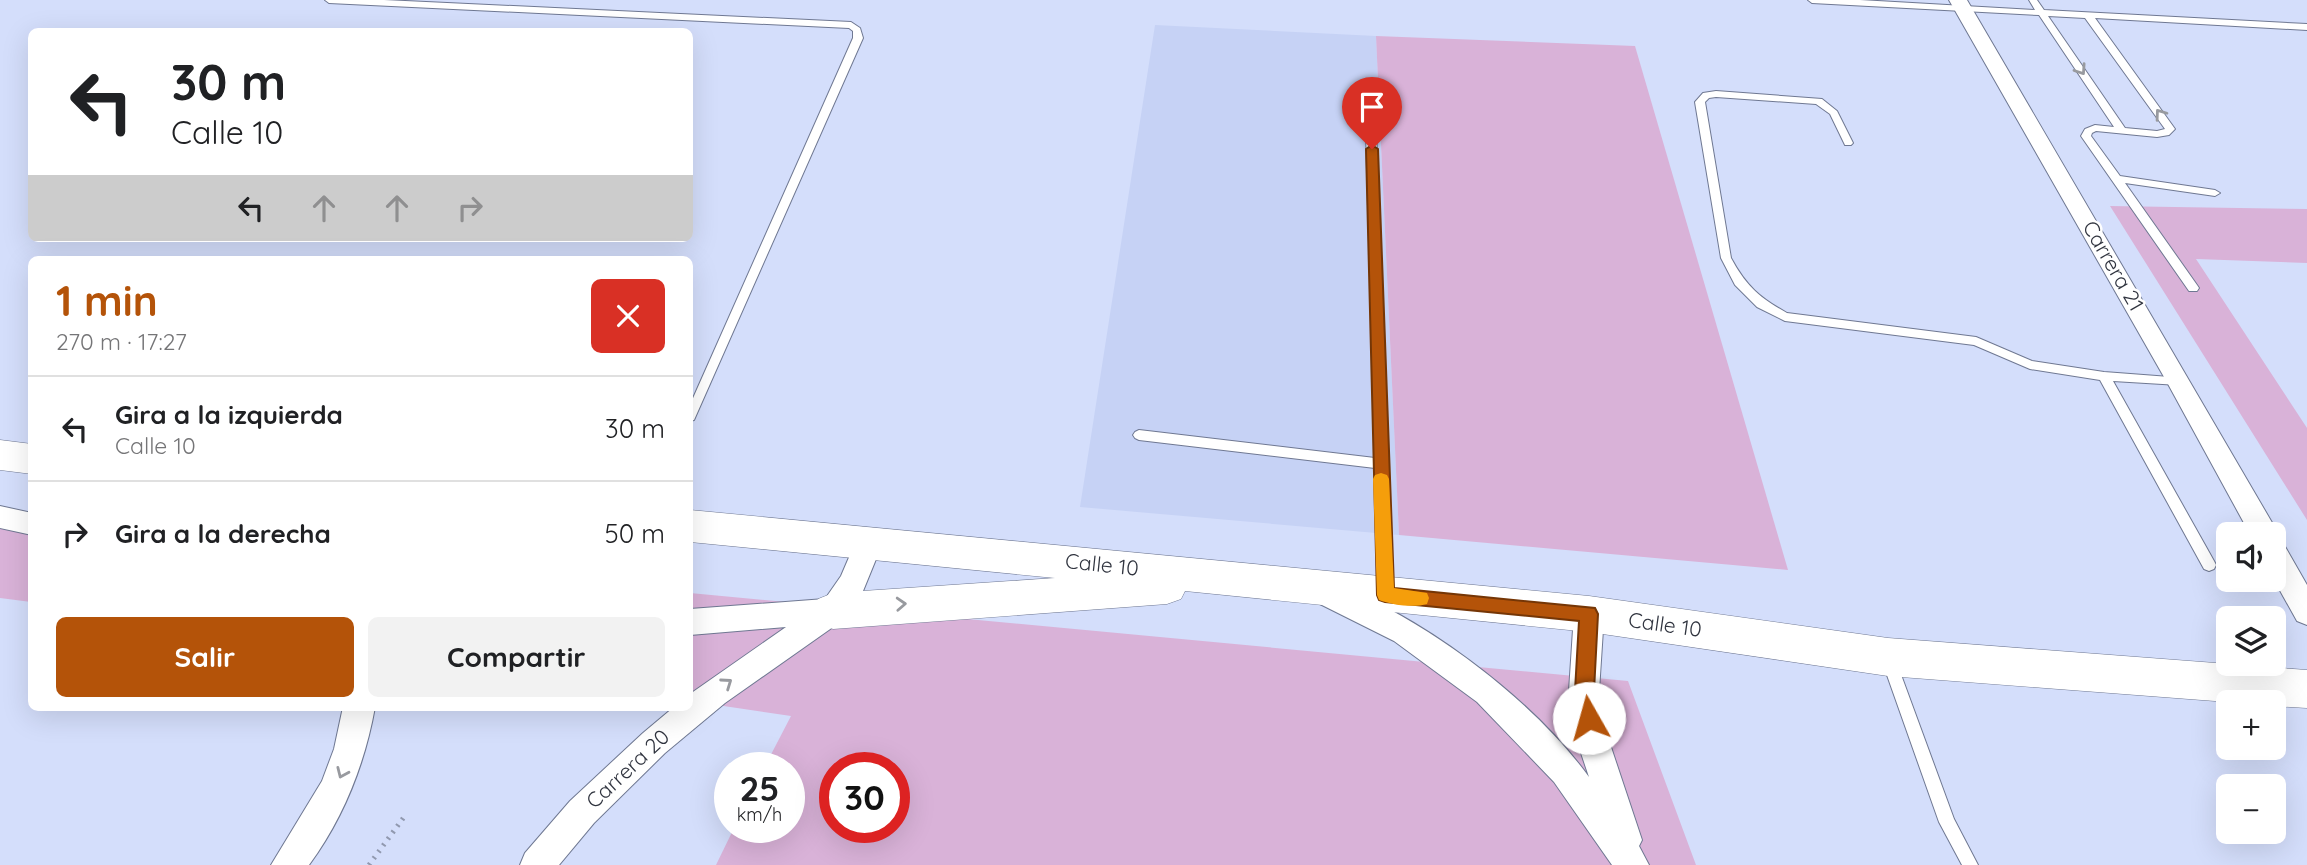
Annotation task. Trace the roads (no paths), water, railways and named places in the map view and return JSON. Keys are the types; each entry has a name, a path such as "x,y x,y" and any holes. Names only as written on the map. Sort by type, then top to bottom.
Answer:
{"main road":[{"path":"0,455 28,458"},
{"name":"Calle 10","path":"693,526 1589,614 1888,657 2307,689"},
{"path":"833,611 897,604 1086,595 1239,578"}],"street":[{"name":"Carrera 21","path":"1961,5 2179,381 2257,522"},
{"path":"0,517 28,523"},
{"path":"693,622 833,611 853,582 869,542"},
{"path":"2286,574 2307,612"},
{"path":"1317,589 1405,632 1489,692 1565,771 1632,865"},
{"name":"Carrera 20","path":"693,710 833,611"},
{"path":"1589,614 1584,691 1594,744 1632,865"},
{"path":"288,865 326,807 345,765 358,711"},
{"name":"Carrera 20","path":"537,865 582,812 654,743 692,711"}],"lane":[{"path":"329,0 851,25 857,30 858,38 693,410"},
{"path":"1812,0 1961,5 2042,13 2307,27"},
{"path":"2033,0 2122,131"},
{"path":"2088,15 2171,129 2157,134 2095,128 2088,131 2086,136 2193,288"},
{"path":"1848,143 1834,113 1819,101 1716,94 1706,95 1700,102 1726,258 1739,282 1760,304 1785,317 1976,341 2030,365 2104,376 2179,381"},
{"path":"1370,97 1385,595"},
{"path":"2116,179 2215,193"},
{"path":"2104,376 2209,565"},
{"path":"1139,435 1381,464"},
{"path":"1888,657 1947,822 1970,865"}]}
